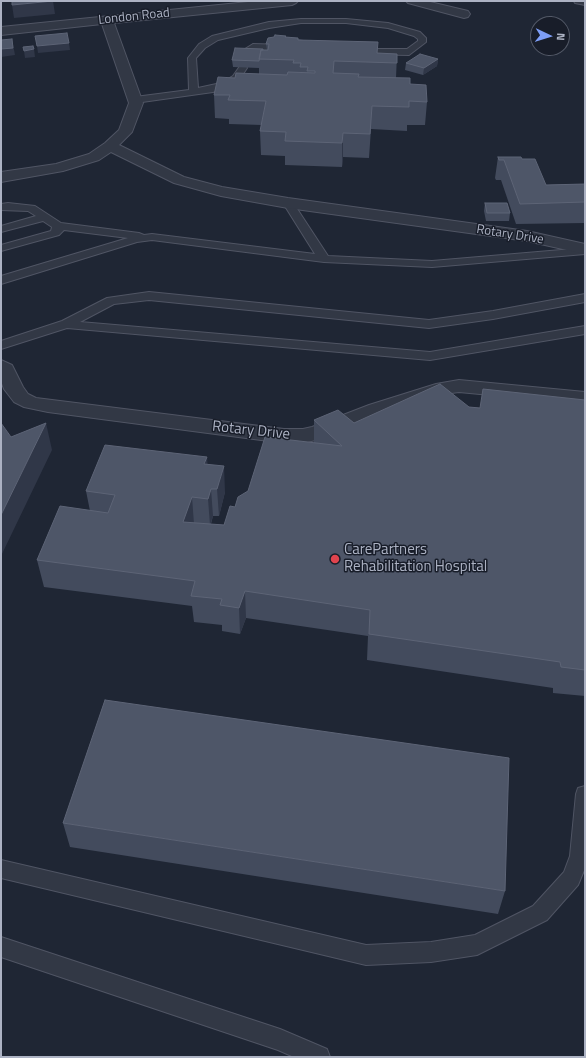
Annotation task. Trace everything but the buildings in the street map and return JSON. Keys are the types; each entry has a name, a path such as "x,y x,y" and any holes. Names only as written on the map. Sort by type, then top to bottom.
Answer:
{"street":[{"name":"London Road","path":"1,31 292,1"},
{"path":"412,1 464,14"},
{"path":"1,177 58,168 94,156 110,146 125,132 136,103 107,20"},
{"name":"Rotary Drive","path":"110,146 179,180 221,191 288,203 528,236 585,250"},
{"name":"Rotary Drive","path":"1,366 21,398 31,403 284,436 303,436 316,433 376,409 443,388 459,386 585,398"}],"lane":[{"path":"578,1 585,3"},
{"path":"194,92 192,58 202,46 215,38 239,32 269,25 301,22 346,21 395,28 417,34 422,38 422,42 409,52 390,53 344,51"},
{"path":"247,56 249,49 253,47 299,49"},
{"path":"135,100 194,92 224,85 236,78 243,68"},
{"path":"288,203 324,259"},
{"path":"1,207 8,206 32,208 58,226 324,259 432,264 585,250"},
{"path":"1,230 46,217"},
{"path":"1,248 55,233 58,230 58,226"},
{"path":"1,280 118,244 136,239 152,237"},
{"path":"1,345 66,324 111,301 149,296 429,324 493,315 585,298"},
{"path":"66,324 430,356 585,330"},
{"path":"1,869 366,955 431,952 477,945 540,914 571,878 580,856 585,794"},
{"path":"1,947 280,1040 319,1057"}],"place":[{"name":"CarePartners Rehabilitation Hospital","path":"335,559"}]}
